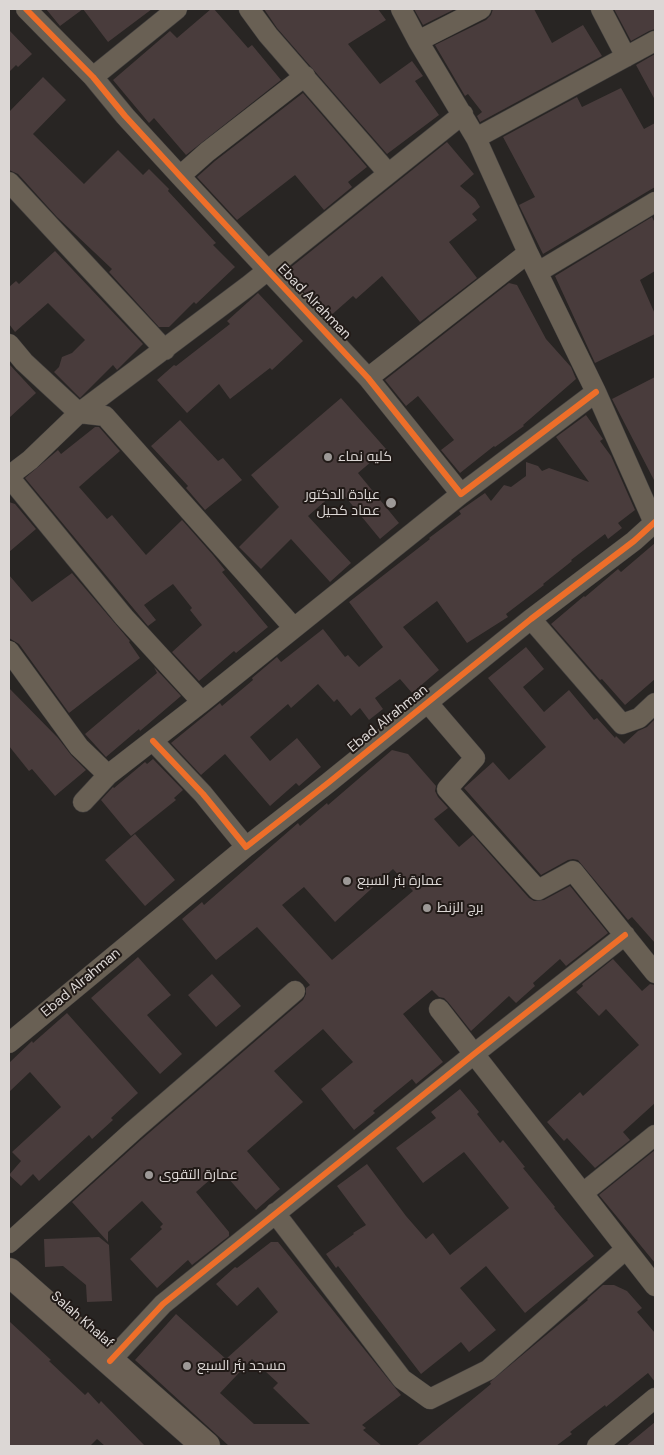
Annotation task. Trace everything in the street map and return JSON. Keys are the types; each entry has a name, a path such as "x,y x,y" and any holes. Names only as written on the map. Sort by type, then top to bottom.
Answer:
{"main road":[{"name":"Salah Khalaf","path":"9,1272 206,1446"}],"street":[{"name":"Ebad Alrahman","path":"26,9 93,77 124,116 368,378 461,494"},
{"path":"93,77 177,9"},
{"path":"248,9 268,35 388,173"},
{"path":"401,9 476,138 528,253 596,392 655,523"},
{"path":"418,41 481,9"},
{"path":"601,9 626,57"},
{"path":"476,138 655,41"},
{"path":"180,176 207,152 305,76"},
{"path":"202,702 124,617 12,468 79,413 165,350 463,114"},
{"path":"9,182 165,350"},
{"path":"538,272 655,202"},
{"path":"368,378 528,253"},
{"path":"9,344 24,362 79,413 105,416 294,628"},
{"path":"83,802 108,775 461,494 596,392"},
{"name":"Ebad Alrahman","path":"9,1043 246,846 328,783 531,619 655,523"},
{"path":"531,619 622,724 639,718 655,703"},
{"path":"9,651 79,747 108,775"},
{"path":"428,702 475,758 448,789 538,890 573,871 655,973"},
{"path":"153,741 203,794 246,846"},
{"path":"110,1361 163,1304 474,1054 626,935"},
{"path":"9,1243 134,1130 295,991"},
{"path":"439,1009 655,1286"},
{"path":"583,1193 655,1135"},
{"path":"275,1213 402,1379 430,1399 488,1370 626,1249"},
{"path":"597,1446 655,1398"}],"building":[{"path":"46,9 83,9 60,26"},
{"path":"83,9 152,9 108,42"},
{"path":"211,9 214,9 248,48 252,45 281,80 186,155 154,118 149,123 113,80 170,31 177,38"},
{"path":"264,9 378,9 386,20 348,44 380,84 412,61 423,76 415,81 439,115 387,154 277,28"},
{"path":"414,9 455,9 423,25"},
{"path":"493,9 534,9 552,43 583,25 602,56 480,122 477,116 482,112 468,94 465,96 435,45 486,20 491,15"},
{"path":"614,9 655,9 655,29 631,41"},
{"path":"9,30 32,54 18,67 16,65 9,72"},
{"path":"655,54 655,100 636,65"},
{"path":"43,77 66,100 33,134 84,184 118,150 143,175 149,169 216,243 213,245 235,267 196,304 194,302 169,327 159,327 109,272 112,269 57,217 18,174 9,170 9,112"},
{"path":"621,88 644,129 655,123 655,187 543,254 519,205 535,197 503,137 577,97 582,107"},
{"path":"303,93 367,167 348,182 352,187 324,210 295,175 237,220 197,177"},
{"path":"447,142 474,174 460,186 475,199 480,207 472,214 477,220 449,242 477,278 420,322 382,276 356,299 353,296 328,318 285,272"},
{"path":"652,217 655,223 655,271 640,280 655,314 655,334 595,363 555,276"},
{"path":"55,251 143,344 117,370 113,365 80,398 54,372 59,367 62,357 72,353 85,340 48,303 15,332 9,324 9,287 16,281 19,284"},
{"path":"509,283 517,285 546,339 571,367 576,379 524,426 494,446 460,473 441,450 454,440 418,396 406,406 385,380"},
{"path":"258,293 303,341 272,370 270,368 230,399 219,384 187,413 157,380 174,365 176,366 230,324 227,321"},
{"path":"9,364 36,393 9,418"},
{"path":"655,377 655,482 612,399"},
{"path":"341,398 386,449 358,473 399,523 380,539 339,489 308,516 351,563 330,582 291,539 261,569 239,547 279,507 251,475"},
{"path":"586,415 603,439 600,441 611,456 635,510 618,523 622,528 608,539 605,534 506,614 508,617 467,643 437,601 403,627 439,670 412,693 400,679 375,698 383,709 369,720 360,708 351,716 337,699 334,702 318,684 291,708 288,704 250,737 270,761 297,738 321,767 299,786 296,783 270,806 225,754 201,775 171,743 220,703 222,706 277,657 281,662 323,629 345,657 348,655 359,667 383,647 349,602 461,514 459,511 485,493 491,501 504,485 511,487 526,476 526,462 538,466 542,471 549,468 589,482 556,437"},
{"path":"180,420 218,461 223,458 242,480 205,510 186,488 188,486 151,446"},
{"path":"95,427 99,427 120,451 79,487 107,519 112,515 146,555 182,520 213,555 225,570 222,572 268,627 236,653 234,651 199,681 172,652 202,625 190,610 192,608 173,584 144,605 156,620 148,626 25,478 58,450 61,454"},
{"path":"9,502 15,504 36,529 9,552"},
{"path":"655,543 655,679 625,705 602,679 600,680 551,624 618,569 621,572"},
{"path":"72,573 130,641 140,658 69,713 19,644 9,638 9,575 32,602"},
{"path":"526,647 544,669 523,687 544,712 569,690 594,720 597,718 615,738 616,736 624,744 655,719 655,943 632,917 628,920 578,860 568,860 541,875 464,788 493,762 509,780 546,747 488,678"},
{"path":"154,667 181,696 106,757 85,734 157,673"},
{"path":"9,688 86,770 55,796 32,769 29,771 9,746"},
{"path":"392,750 408,754 436,786 435,791 438,797 448,808 434,819 459,847 473,835 529,898 534,901 544,900 570,886 608,933 566,966 560,959 533,983 535,986 516,1003 509,996 471,1031 448,1002 432,990 403,1014 443,1062 416,1084 412,1079 373,1111 375,1113 354,1130 321,1089 353,1062 323,1029 274,1071 303,1102 247,1151 280,1189 256,1210 221,1170 196,1192 229,1232 229,1236 192,1265 188,1260 157,1288 130,1259 162,1229 160,1227 163,1224 142,1201 108,1232 108,1242 72,1202 303,1000 306,988 310,985 257,927 216,960 182,919 202,902 204,905 298,823 300,826 327,803 328,805","holes":["393,869 413,891 332,960 282,905 304,887 335,922"]},
{"path":"153,759 183,790 174,798 176,800 131,836 101,800 113,787 145,762 147,764"},
{"path":"135,834 175,880 145,906 105,860"},
{"path":"138,957 171,995 147,1015 182,1054 160,1074 91,998"},
{"path":"613,959 642,991 650,984 655,985 655,1103 623,1132 630,1140 595,1168 567,1138 564,1141 547,1122 580,1092 583,1096 639,1045 606,1009 599,1016 576,992 583,986 582,984"},
{"path":"212,974 241,1006 216,1027 188,995"},
{"path":"67,1013 138,1093 92,1139 89,1135 39,1181 33,1174 21,1186 9,1175 21,1161 12,1152 61,1107 30,1072 9,1092 9,1063 32,1041 33,1043"},
{"path":"460,1089 479,1112 477,1114 500,1143 503,1140 554,1208 594,1256 525,1313 486,1266 460,1288 496,1330 469,1352 461,1342 421,1374 338,1266 336,1268 326,1254 366,1225 337,1186 367,1164 426,1239 433,1233 450,1255 509,1208 464,1152 423,1183 396,1148 436,1118 431,1112"},
{"path":"655,1150 655,1263 599,1195"},
{"path":"99,1237 109,1245 112,1301 87,1302 86,1285 63,1266 45,1267 44,1239"},
{"path":"271,1242 278,1242 401,1395 362,1425 366,1428 363,1430 382,1446 229,1446 135,1360 176,1314 226,1359 278,1312 258,1287 237,1306 216,1284 235,1267 237,1268","holes":["252,1359 278,1383 273,1388 310,1424 254,1424 220,1393"]},
{"path":"603,1285 614,1285 627,1291 642,1308 637,1312 655,1333 655,1382 648,1373 606,1407 605,1405 570,1432 572,1434 556,1446 416,1446 491,1384 490,1382 588,1300"},
{"path":"9,1321 85,1395 88,1392 99,1404 101,1401 145,1446 105,1446 97,1439 90,1446 9,1446"},
{"path":"655,1422 655,1446 626,1446"}],"cycle path":[{"path":"26,9 93,77 125,116 368,378 461,494 596,392"},
{"path":"153,741 203,794 246,847 531,619 634,541 655,522"},
{"path":"110,1361 163,1304 625,935"}],"place":[{"name":"كليه نماء","path":"328,457"},
{"name":"عيادة الدكتور عماد كحيل","path":"391,503"},
{"name":"عمارة بئر السبع","path":"347,881"},
{"name":"برج الزنط","path":"427,908"},
{"name":"عمارة التقوى","path":"149,1175"},
{"name":"مسجد بئر السبع","path":"187,1366"}]}
